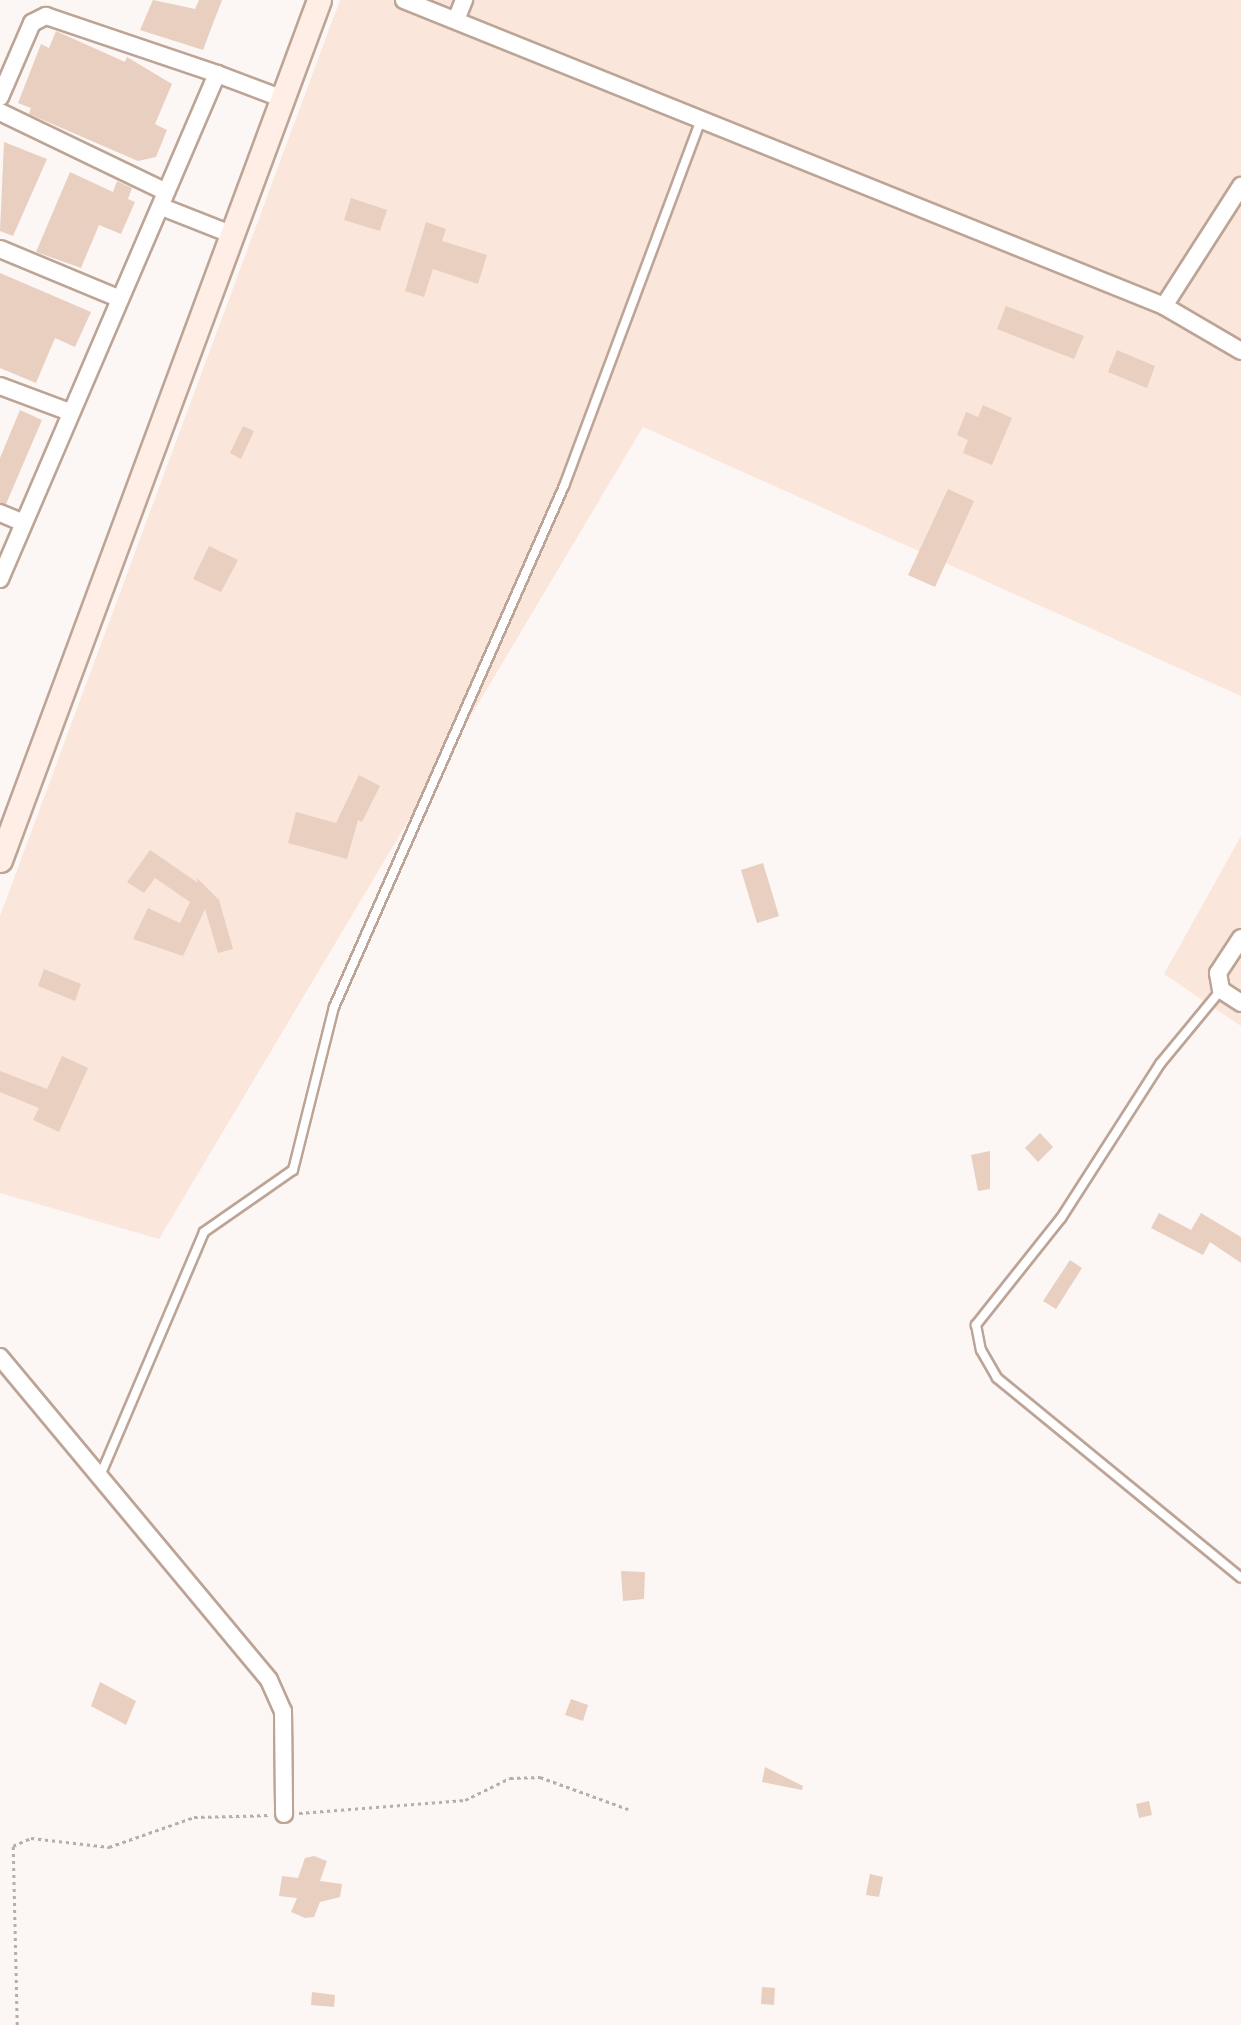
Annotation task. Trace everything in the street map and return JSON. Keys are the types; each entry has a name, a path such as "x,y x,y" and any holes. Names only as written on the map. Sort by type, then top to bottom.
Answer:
{"main road":[{"path":"3,844 228,233 319,0"}],"street":[{"path":"404,0 1164,306 1241,351"},
{"path":"456,20 464,0"},
{"path":"0,97 32,23 46,16 281,99"},
{"path":"0,579 22,522 217,75"},
{"path":"0,112 228,233"},
{"path":"1164,306 1241,186"},
{"path":"0,249 120,299"},
{"path":"0,386 70,412"},
{"path":"0,513 22,522"},
{"path":"1241,938 1218,972 1221,990 1241,1003"},
{"path":"0,1357 99,1481 278,1695 284,1814"}],"lane":[{"path":"99,1481 204,1232 293,1170 334,1007 564,486 701,120"},
{"path":"1221,990 1160,1064 1061,1218 976,1325 981,1350 997,1378 1241,1578"}],"path":[{"path":"17,2025 13,1846 31,1838 109,1847 194,1817 284,1814 465,1800 510,1778 540,1777 628,1809"}],"shaded area":[{"path":"340,0 1241,0 1241,696 643,427 159,1239 0,1193 0,916"},
{"path":"1241,836 1241,1026 1164,974"}],"building":[{"path":"153,0 195,9 199,0 222,0 203,50 140,30"},
{"path":"56,31 125,62 127,57 172,84 155,124 167,130 156,157 138,161 29,114 31,108 18,103 41,44 49,48"},
{"path":"4,142 47,159 13,236 0,231"},
{"path":"70,172 113,192 117,181 132,188 128,199 135,202 121,234 99,225 81,268 36,252"},
{"path":"351,198 387,210 380,231 344,220"},
{"path":"426,222 446,229 442,241 487,255 478,284 433,269 424,297 405,291"},
{"path":"0,273 91,312 75,347 55,338 36,383 0,368"},
{"path":"1006,306 1084,336 1074,359 997,329"},
{"path":"1117,350 1155,366 1147,388 1108,372"},
{"path":"983,405 1012,418 992,465 963,453 968,440 957,435 966,412 978,417"},
{"path":"20,410 42,420 6,504 0,503 0,458"},
{"path":"243,426 254,431 241,459 230,453"},
{"path":"948,489 974,501 935,587 908,575"},
{"path":"209,546 238,560 221,592 193,579"},
{"path":"359,775 380,786 362,822 358,820 347,859 288,843 296,812 336,823"},
{"path":"150,850 198,883 196,877 219,900 233,949 218,953 205,909 183,956 133,939 148,908 180,923 190,902 155,878 144,893 127,882"},
{"path":"763,863 779,916 757,923 741,870"},
{"path":"44,969 81,984 75,1001 38,986"},
{"path":"62,1056 88,1068 59,1132 33,1120 39,1108 0,1092 0,1071 47,1089"},
{"path":"1040,1133 1053,1147 1038,1162 1025,1148"},
{"path":"990,1151 990,1189 978,1191 971,1155"},
{"path":"1159,1213 1191,1230 1201,1213 1241,1237 1241,1263 1210,1242 1203,1255 1151,1228"},
{"path":"1070,1260 1082,1268 1056,1309 1043,1301"},
{"path":"621,1571 645,1572 644,1599 623,1601"},
{"path":"100,1682 136,1701 126,1725 91,1706"},
{"path":"571,1699 588,1705 583,1721 565,1715"},
{"path":"765,1767 803,1786 802,1790 762,1782"},
{"path":"1149,1801 1152,1815 1139,1818 1136,1804"},
{"path":"314,1856 327,1861 320,1881 342,1884 340,1897 320,1902 314,1917 305,1918 291,1912 297,1898 279,1896 282,1876 298,1878 305,1858"},
{"path":"870,1874 883,1877 879,1897 866,1895"},
{"path":"762,1987 775,1988 774,2005 761,2004"},
{"path":"312,1992 335,1995 334,2007 311,2005"}]}
